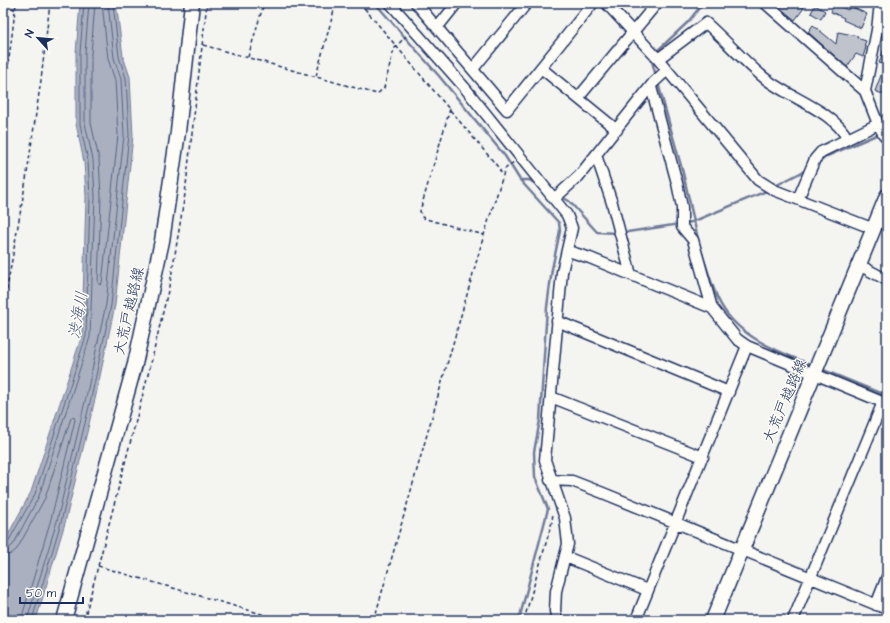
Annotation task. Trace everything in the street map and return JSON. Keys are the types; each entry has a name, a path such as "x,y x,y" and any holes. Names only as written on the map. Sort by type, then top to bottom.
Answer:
{"main road":[{"name":"大荒戸越路線","path":"64,620 135,364 161,249 178,132 192,3"},
{"name":"大荒戸越路線","path":"713,620 885,204"}],"street":[{"path":"390,3 465,88 554,199 570,222 572,228 562,272 544,460 565,518 568,544 566,557 556,590 555,610 557,620"},
{"path":"416,3 507,110 593,3"},
{"path":"437,28 457,3"},
{"path":"473,69 527,3"},
{"path":"606,3 658,59 758,180 774,190 874,229"},
{"path":"578,98 657,3"},
{"path":"865,91 877,30 880,3"},
{"path":"770,4 865,91 878,124 884,135 887,136"},
{"path":"658,59 706,22 762,76 778,88 839,125 847,138"},
{"path":"541,68 617,130"},
{"path":"554,199 579,176 666,70"},
{"path":"651,87 677,183 682,207 682,227 693,240 712,308 737,339 747,346 885,403 793,620"},
{"path":"798,199 815,159 821,152 878,124"},
{"path":"596,155 612,203 631,275"},
{"path":"568,251 712,308"},
{"path":"859,265 887,280"},
{"path":"557,321 729,392"},
{"path":"636,620 747,346"},
{"path":"551,397 703,457"},
{"path":"550,480 572,481 887,610"},
{"path":"566,557 647,590"},
{"path":"876,605 887,577"}],"path":[{"path":"6,3 15,10"},
{"path":"3,106 16,3"},
{"path":"3,311 26,180 41,80 50,3"},
{"path":"84,620 152,364 171,278 185,194 208,3"},
{"path":"248,58 264,3"},
{"path":"316,77 336,3"},
{"path":"360,3 498,166 503,176"},
{"path":"203,45 377,94 384,88 397,45 407,35 415,31"},
{"path":"450,109 424,194 420,214 426,218 484,235"},
{"path":"374,620 484,235 505,169 521,158"},
{"path":"524,620 552,522 553,508"},
{"path":"98,566 282,620"}],"water":[{"path":"80,3 116,3 123,56 130,77 133,136 115,305 96,395 65,523 36,620 3,620 3,544 31,492 82,335 86,197 84,162 76,124 76,53"}],"building":[{"path":"782,3 797,3 804,8 795,20 779,7"},
{"path":"834,4 848,10 850,6 867,14 861,28 843,20 844,18 831,12"},
{"path":"815,5 825,11 821,19 811,13"},
{"path":"813,25 836,44 838,32 858,36 857,38 866,41 863,57 856,54 847,67 808,32"},
{"path":"886,44 887,96 875,91 885,65 879,63"}],"waterway":[{"path":"375,3 439,76 505,156 520,180 559,223 560,231 552,269 547,307 540,420 534,452 535,477 548,509 519,620"},
{"path":"655,53 688,22 703,3"},
{"path":"651,58 656,76"},
{"path":"658,83 683,173 698,239"},
{"path":"816,165 827,156 881,133"},
{"path":"775,186 806,170"},
{"path":"520,180 529,180 536,184"},
{"path":"685,223 692,222 769,190"},
{"path":"560,196 569,201 597,232 616,233"},
{"path":"621,233 680,224"},
{"path":"699,244 718,299 725,312 735,323 758,341 812,365"},
{"path":"821,369 887,396"}],"water label":[{"name":"渋海川","path":"78,315"}]}
